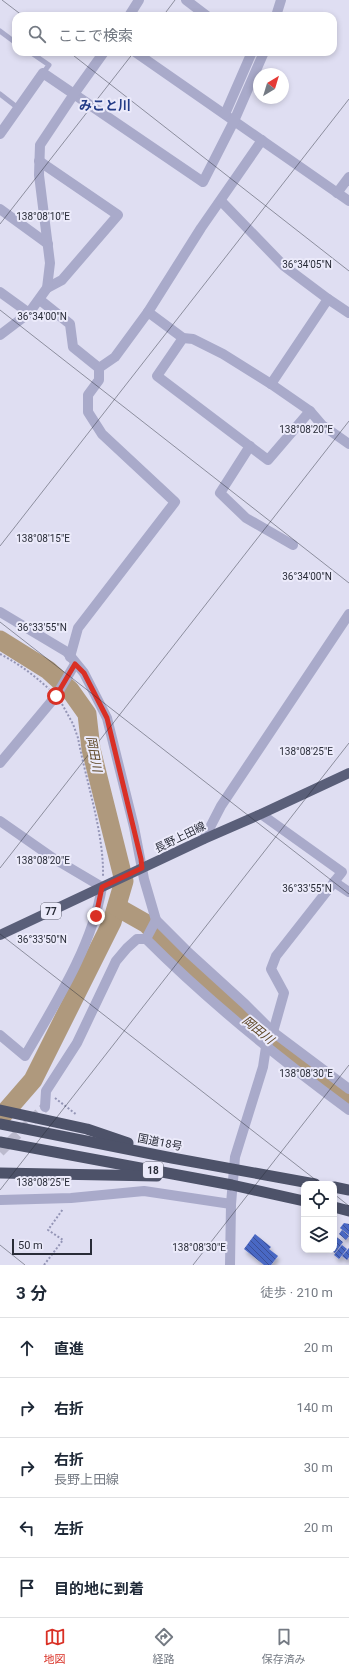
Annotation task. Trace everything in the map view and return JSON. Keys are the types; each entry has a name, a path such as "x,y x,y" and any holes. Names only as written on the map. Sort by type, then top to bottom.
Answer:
{"highway":[{"path":"0,1110 87,1129 172,1158"},
{"name":"国道18号","path":"0,1124 301,1181"},
{"name":"18","path":"1,1143 183,1175 301,1200"},
{"path":"0,1173 183,1175"},
{"path":"337,1188 349,1190"},
{"path":"337,1208 349,1211"}],"main road":[{"name":"長野上田線","path":"0,935 349,773"}],"street":[{"path":"132,12 139,0"},
{"path":"186,0 202,12"},
{"path":"277,12 281,0"},
{"path":"0,334 29,313 40,300 47,288 50,262 43,216 39,161 40,145 101,56"},
{"path":"141,56 349,201"},
{"path":"225,114 250,56"},
{"path":"0,134 43,73 203,182 234,121 262,56"},
{"path":"99,368 115,356 148,312 201,228 262,140"},
{"path":"39,161 118,215 62,280 47,288"},
{"path":"337,193 349,177"},
{"path":"221,201 284,266 349,313"},
{"path":"0,209 48,244"},
{"path":"0,292 29,313"},
{"path":"271,384 328,299"},
{"path":"40,300 70,324 72,346 99,368"},
{"path":"148,312 182,338 193,339 217,351 271,384 310,411 322,425 349,444"},
{"path":"182,338 157,376 268,460 310,411"},
{"path":"0,763 56,696 73,660 78,628 175,502 102,434 88,412 88,395 99,380 99,368"},
{"path":"250,446 220,493 246,518 293,545"},
{"path":"0,612 67,652 84,673 107,718 131,813 155,922 245,1004 269,1039 349,1110"},
{"path":"204,839 221,806 349,614"},
{"path":"230,1265 231,1204 235,1157 263,1067 269,1039 284,993 271,969 276,956 342,872 261,814"},
{"path":"0,821 53,858 102,887 98,907 90,931 60,996 26,1056 0,1035"},
{"path":"334,882 349,892"},
{"path":"147,937 155,922"},
{"path":"147,937 180,973 269,1039 349,1090"},
{"path":"46,1107 46,1091 77,1043 116,961 137,939 147,937"},
{"path":"0,1200 71,1198 144,1191 231,1204"}],"lane":[{"path":"0,31 12,39"},
{"path":"36,56 49,65 43,73"},
{"path":"0,94 18,108"}],"path":[{"path":"0,654 36,676 56,696 65,708 78,738 100,837 103,859 102,887"},
{"path":"46,1091 81,1119"},
{"path":"44,1265 63,1240 48,1230 71,1198"}],"building":[{"path":"344,1223 349,1224 349,1235 340,1228"},
{"path":"342,1230 349,1236 346,1240 339,1234"},
{"path":"255,1234 271,1247 269,1249 278,1256 271,1265 264,1265 244,1249"},
{"path":"337,1237 343,1242 337,1250"},
{"path":"342,1245 347,1249 339,1259 334,1255"},
{"path":"349,1248 349,1257 347,1260 342,1256"}],"waterway":[{"name":"岡田川","path":"0,640 48,670 70,690 87,714 91,749 124,881 112,922 33,1080 0,1118"},
{"name":"岡田川","path":"117,907 147,924 195,976 261,1033 349,1100"}],"tunnel":[{"path":"0,1152 45,1107"}],"district":[{"name":"みこと川","path":"105,105"}],"route":[{"path":"56,696 75,664 84,673 107,718 141,859 142,868 102,887 96,916"}]}
